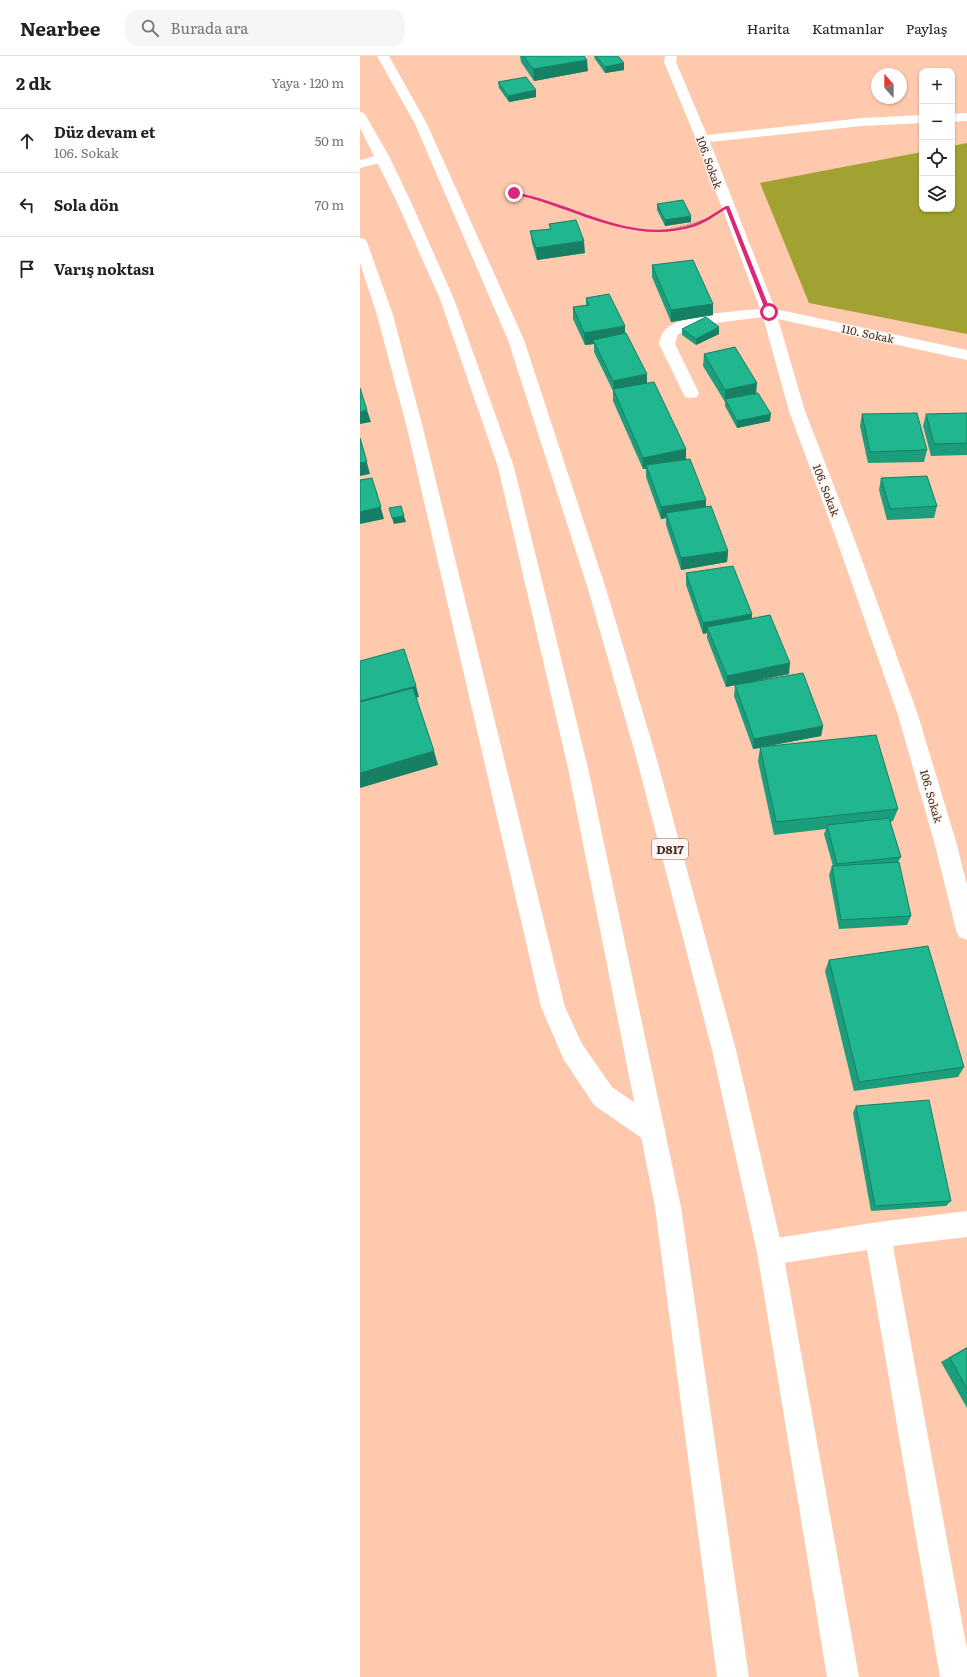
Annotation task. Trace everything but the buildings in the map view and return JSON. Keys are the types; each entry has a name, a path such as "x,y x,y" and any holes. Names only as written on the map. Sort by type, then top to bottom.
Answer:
{"main road":[{"name":"D817","path":"383,56 421,124 464,217 516,340 590,566 646,760 724,1050 770,1252 843,1677"},
{"name":"106. Sokak","path":"671,56 670,62 702,139 727,207 769,312 797,411 845,538 908,715 946,845 967,930"},
{"path":"360,116 383,158 447,299 506,467 578,768 668,1207 733,1677"},
{"path":"955,118 967,117"},
{"path":"702,139 862,122 919,119"},
{"path":"360,164 383,158"},
{"path":"360,242 385,315 415,428 553,1007 572,1052 603,1096 652,1130"},
{"name":"110. Sokak","path":"691,393 667,344 668,337 672,331 698,321 769,312 967,355"},
{"path":"770,1252 878,1235 967,1224"},
{"path":"878,1235 956,1677"}],"path":[{"path":"514,193 532,196 619,227 642,231 672,230 696,224 727,207"}],"shaded area":[{"path":"967,143 967,334 809,303 760,183 919,153 919,212 955,212 955,145"}],"route":[{"path":"514,193 532,196 619,227 642,231 672,230 696,224 710,218 727,207 769,312"}]}
